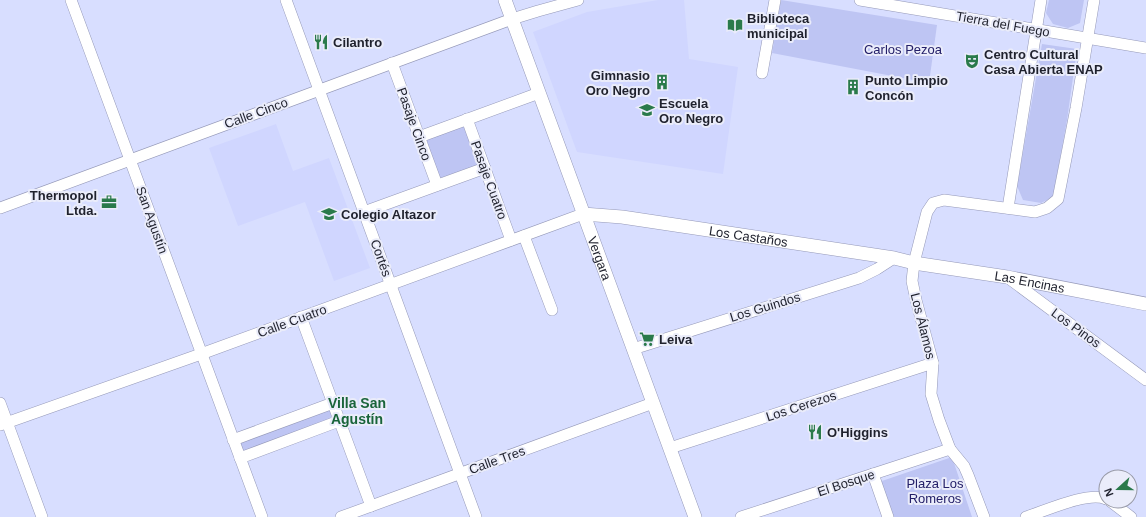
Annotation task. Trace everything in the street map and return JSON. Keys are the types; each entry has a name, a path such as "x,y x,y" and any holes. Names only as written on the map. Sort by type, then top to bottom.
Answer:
{"street":[{"name":"San Agustín","path":"71,0 262,517"},
{"name":"Cortés","path":"286,0 476,517"},
{"name":"Vergara","path":"505,0 695,517"},
{"path":"512,20 578,0"},
{"path":"762,73 775,0"},
{"name":"Tierra del Fuego","path":"860,0 1146,48"},
{"path":"1008,208 1041,0"},
{"name":"Los Álamos","path":"984,517 966,470 950,449 938,420 931,394 933,363 912,281 914,263 927,212 933,203 944,200 1028,211 1041,211 1058,199 1094,0"},
{"name":"Calle Cinco","path":"0,208 512,20"},
{"name":"Pasaje Cinco","path":"392,63 437,185"},
{"path":"419,137 539,93"},
{"name":"Pasaje Cuatro","path":"467,119 512,240"},
{"path":"364,212 485,168"},
{"name":"Calle Cuatro","path":"4,424 202,354 583,214"},
{"name":"Los Castaños","path":"583,214 629,218 894,258 914,263"},
{"path":"524,236 552,310"},
{"name":"Los Guindos","path":"633,349 859,278 878,269 894,258"},
{"name":"Las Encinas","path":"914,263 1007,277 1146,304"},
{"name":"Los Pinos","path":"1007,277 1146,380"},
{"path":"301,317 371,506"},
{"name":"Los Cerezos","path":"670,448 933,363"},
{"name":"Calle Tres","path":"341,517 653,402"},
{"path":"0,403 4,424 42,517"},
{"path":"233,440 333,403"},
{"path":"240,458 339,421"},
{"name":"El Bosque","path":"741,517 950,449"},
{"path":"873,474 888,517"},
{"path":"1026,517 1082,498 1098,497"},
{"path":"1120,509 1131,517"}],"shaded area":[{"name":"Escuela Oro Negro","path":"658,0 684,0 689,59 738,67 723,174 577,152 533,32 587,12"},
{"name":"Colegio Altazor","path":"276,124 293,171 329,158 370,268 334,281 305,202 238,226 209,148"}],"green space":[{"name":"Carlos Pezoa","path":"781,0 937,25 929,83 772,53"},
{"path":"1049,0 1084,0 1080,23 1068,28 1053,24 1046,13"},
{"path":"1042,44 1077,49 1067,120 1053,197 1041,203 1023,200 1017,186"},
{"path":"464,125 479,165 440,178 426,139"},
{"path":"330,407 335,419 244,453 239,440"},
{"name":"Plaza Los Romeros","path":"952,457 972,517 892,517 879,482"}],"place":[{"name":"Biblioteca municipal","path":"735,25"},
{"name":"Cilantro","path":"321,42"},
{"name":"Centro Cultural Casa Abierta ENAP","path":"972,61"},
{"name":"Gimnasio Oro Negro","path":"662,82"},
{"name":"Punto Limpio Concón","path":"853,87"},
{"name":"Escuela Oro Negro","path":"647,110"},
{"name":"Thermopol Ltda.","path":"109,202"},
{"name":"Colegio Altazor","path":"329,214"},
{"name":"Leiva","path":"647,339"},
{"name":"O'Higgins","path":"815,432"}],"district":[{"name":"Villa San Agustín","path":"357,412"}]}
